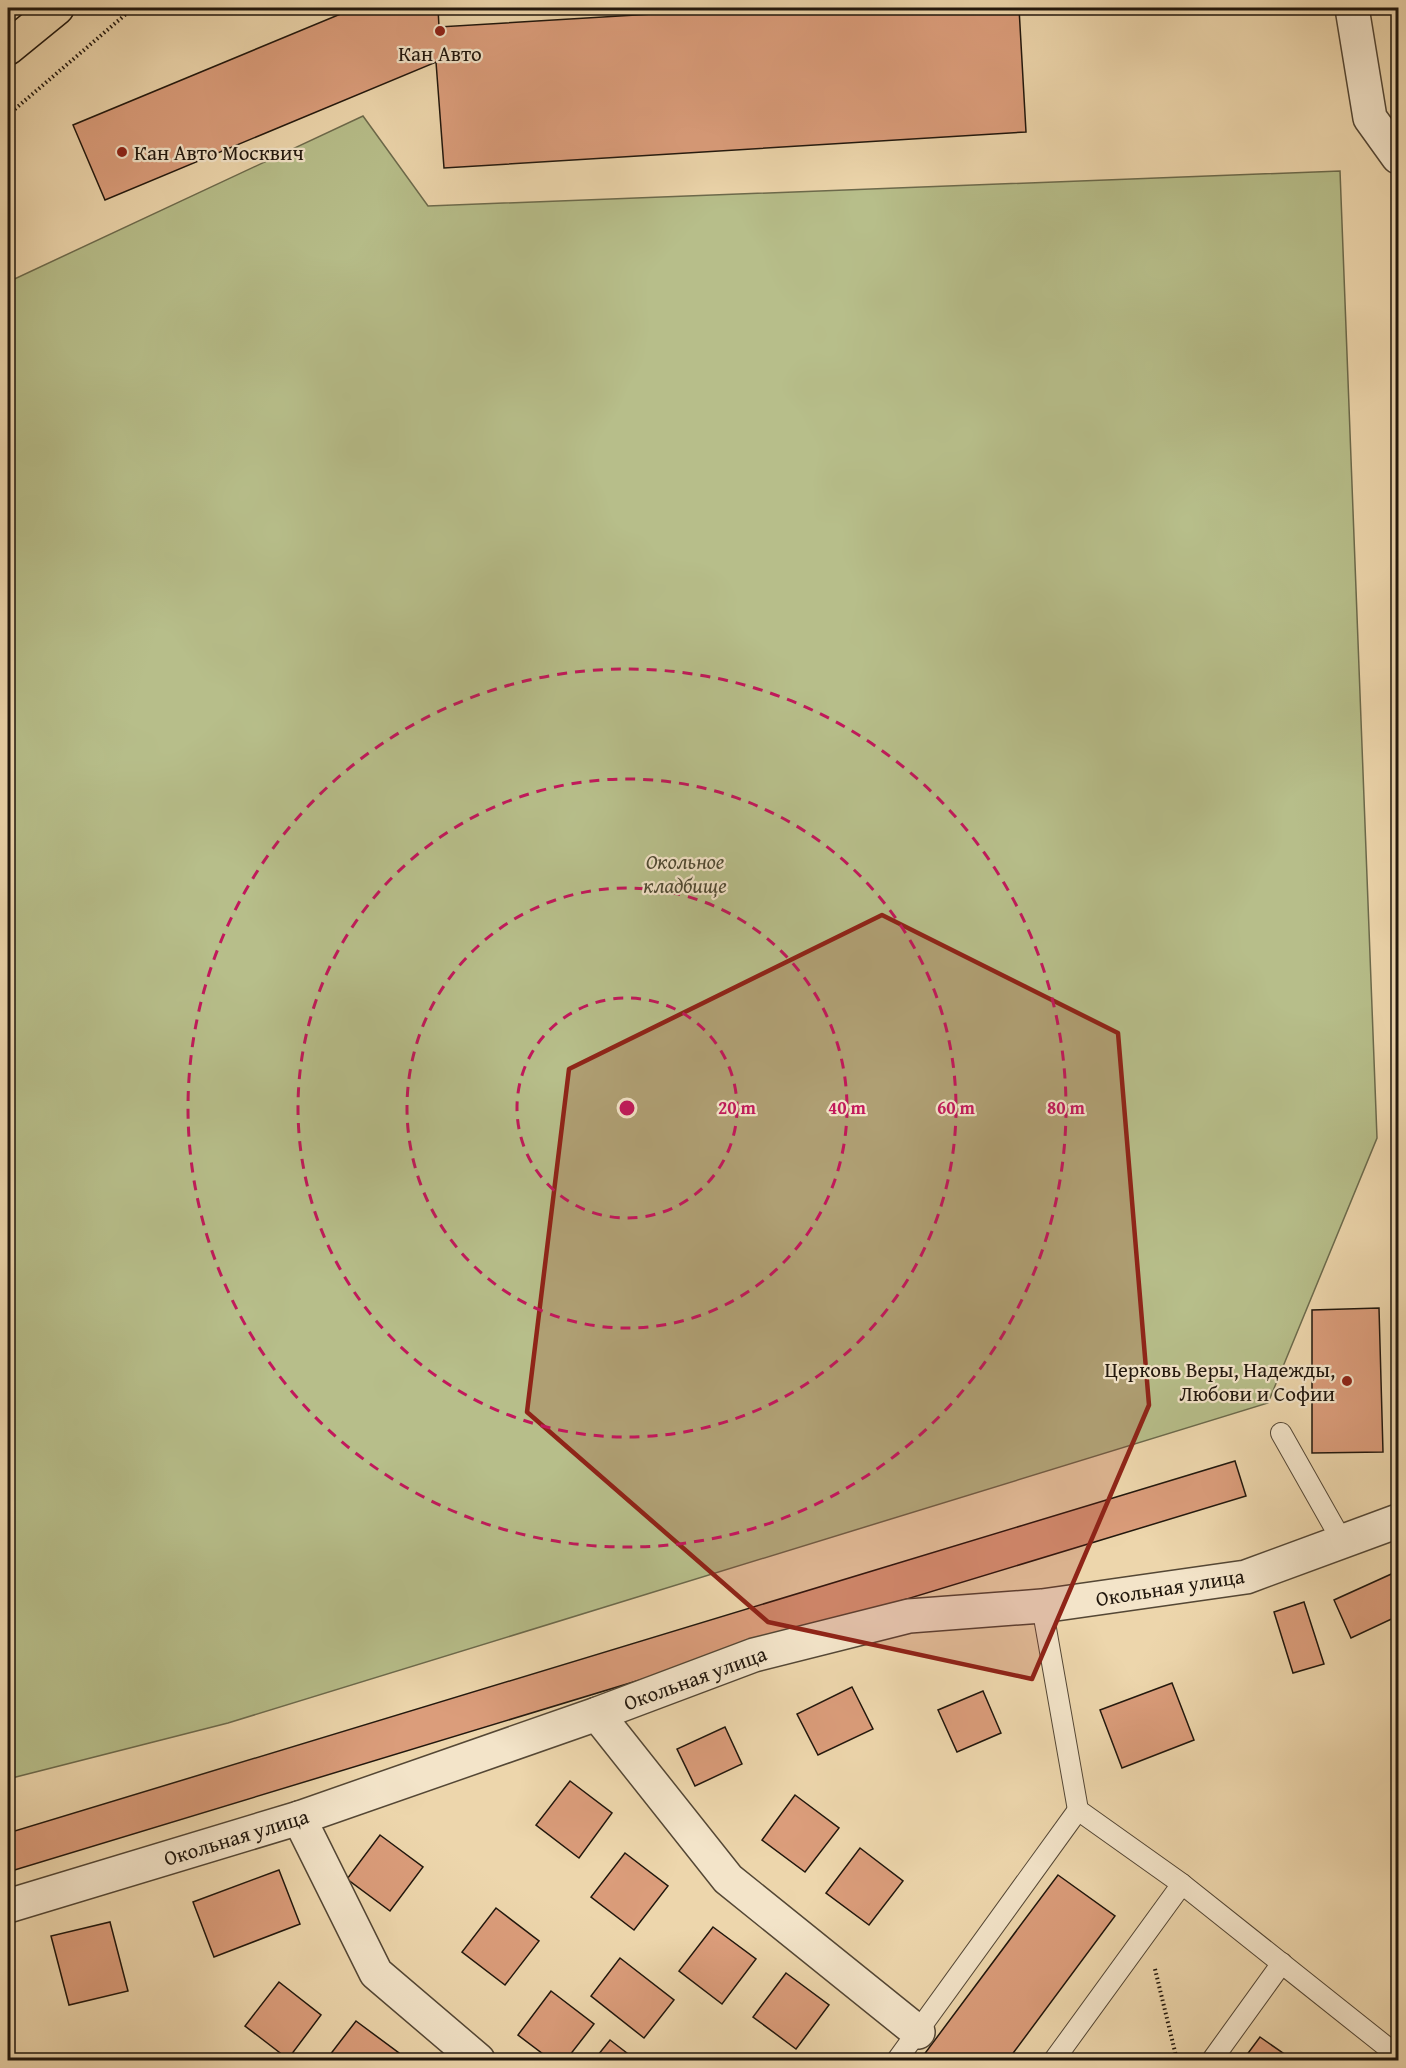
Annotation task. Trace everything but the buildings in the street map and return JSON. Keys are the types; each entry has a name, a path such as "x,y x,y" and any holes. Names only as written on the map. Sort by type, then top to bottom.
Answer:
{"main road":[{"path":"8,48 57,8"}],"street":[{"path":"1352,8 1370,118 1398,155"},
{"name":"Окольная улица","path":"8,1906 299,1818 597,1714 754,1654 909,1616 1042,1606 1246,1577 1398,1521"},
{"path":"597,1714 728,1879 918,2032"},
{"path":"299,1818 376,1973 478,2061"}],"lane":[{"path":"1281,1433 1342,1541"},
{"path":"1042,1606 1078,1810 1182,1884 1398,2056"},
{"path":"897,2061 1078,1810"},
{"path":"1054,2061 1182,1884"},
{"path":"1212,2061 1282,1963"}],"path":[{"path":"8,115 134,8"},
{"path":"1147,1933 1177,2061"}],"highlighted area":[{"path":"882,915 1118,1033 1149,1405 1032,1679 768,1622 527,1412 569,1069"}],"green space":[{"name":"Окольное кладбище","path":"363,116 428,206 1340,171 1377,1138 1268,1403 228,1723 8,1779 8,282"}],"place":[{"name":"Кан Авто","path":"440,31"},
{"name":"Кан Авто Москвич","path":"122,152"},
{"name":"Церковь Веры, Надежды, Любови и Софии","path":"1347,1381"}]}
